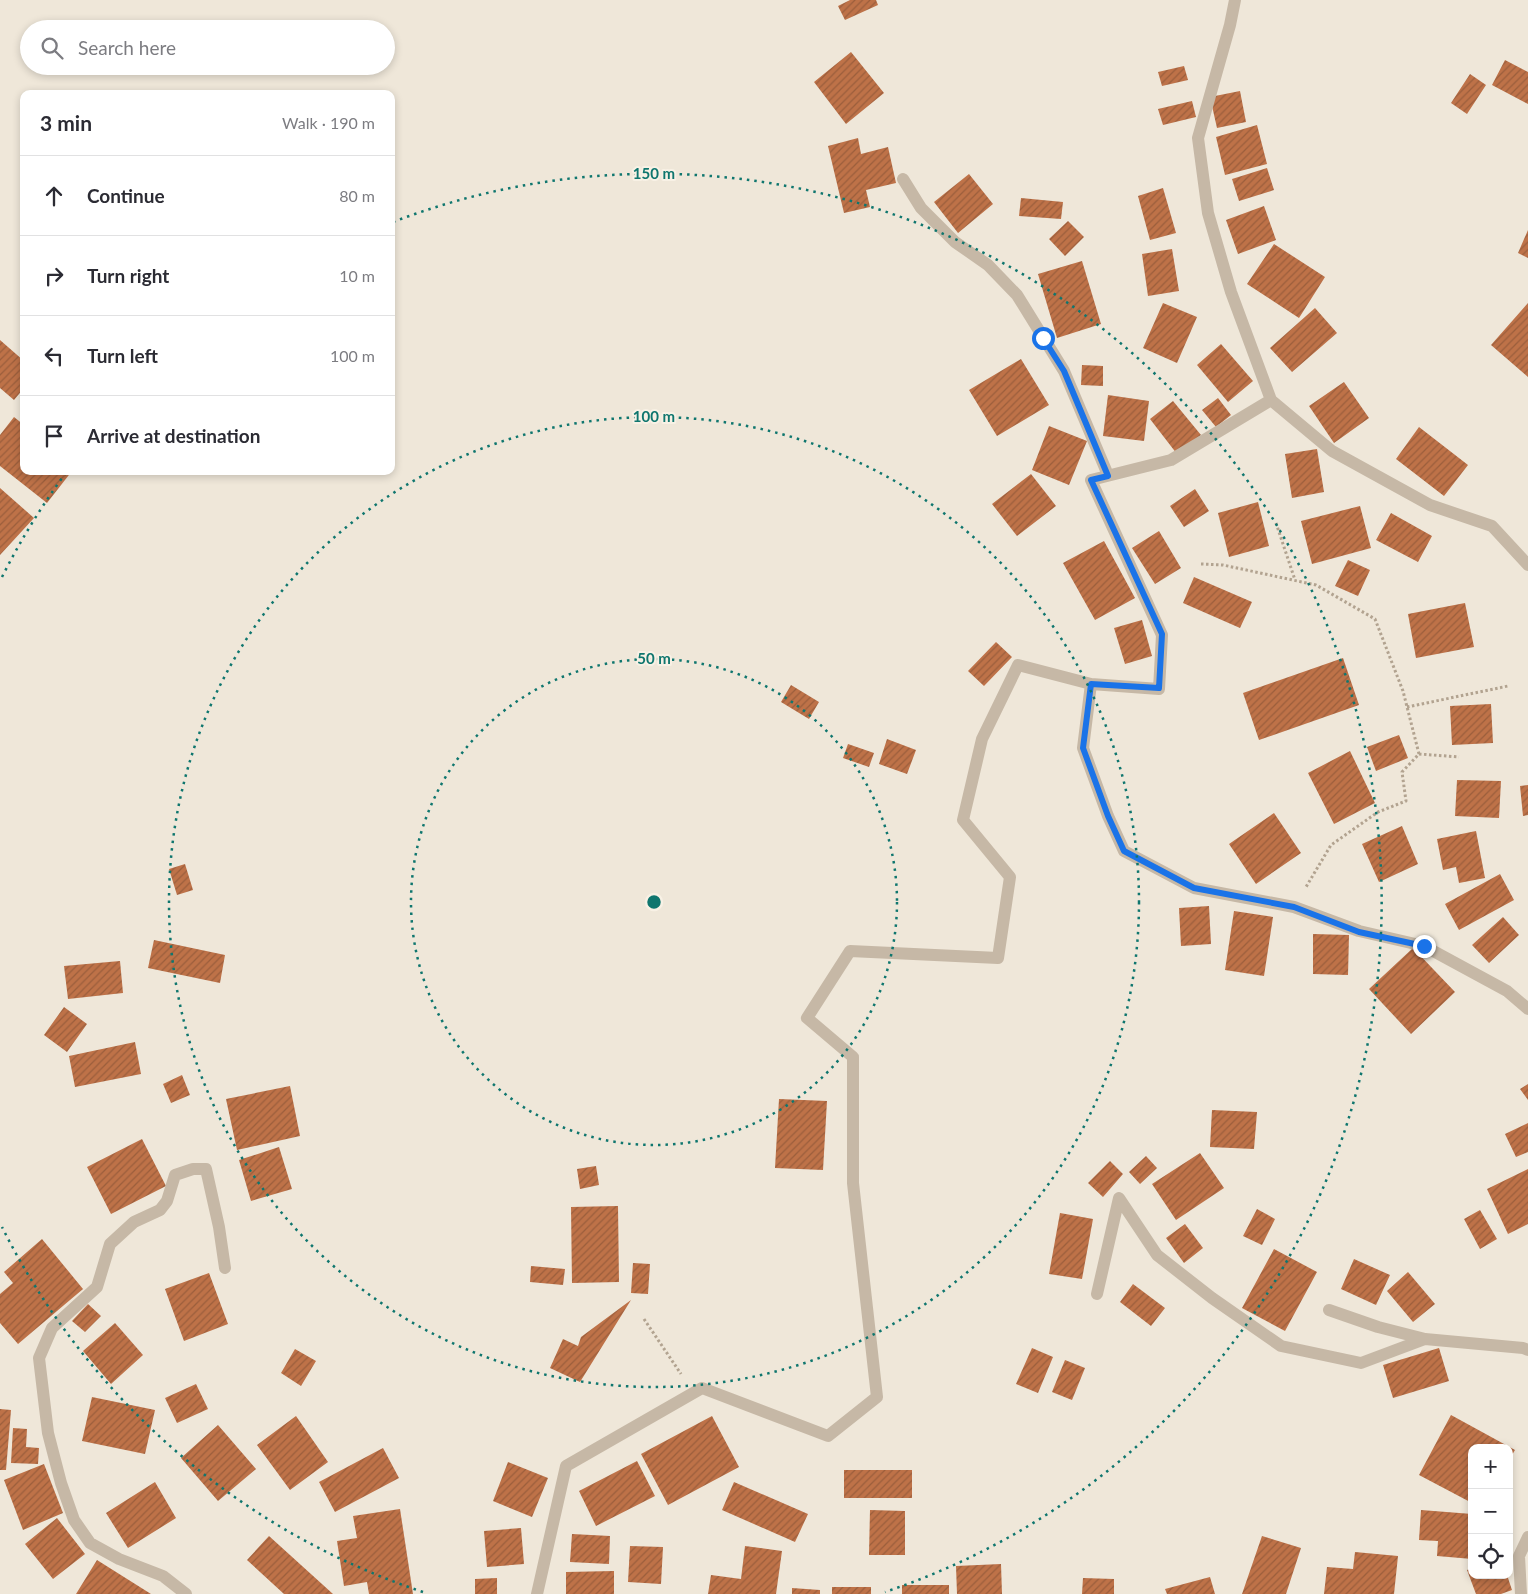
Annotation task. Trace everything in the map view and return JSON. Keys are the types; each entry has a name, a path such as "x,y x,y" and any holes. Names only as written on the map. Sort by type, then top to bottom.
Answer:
{"street":[{"path":"1235,0 1230,25 1198,138 1208,212 1231,292 1272,400 1332,451 1430,505 1492,526 1528,565"},
{"path":"903,179 921,208 955,242 988,266 1017,295 1064,371 1108,476"},
{"path":"537,1594 566,1466 702,1388 828,1436 877,1397 853,1183 853,1057 807,1018 850,952 998,958 1010,877 963,820 982,739 1018,665 1091,684 1159,688 1162,634 1091,480 1171,460 1272,400"},
{"path":"1091,684 1083,748 1108,816 1124,851 1194,888 1294,907 1359,932 1424,946 1507,991 1528,1009"},
{"path":"186,1594 163,1576 119,1559 90,1543 74,1520 61,1483 48,1433 39,1358 52,1328 97,1287 110,1244 134,1222 160,1210 167,1201 175,1175 193,1169 206,1169 219,1227 225,1268"},
{"path":"1097,1294 1119,1198 1157,1255 1212,1298 1280,1346 1362,1363 1425,1339"},
{"path":"1328,1310 1425,1339 1528,1350"},
{"path":"1521,1594 1519,1556 1528,1537"}],"path":[{"path":"1276,523 1296,581"},
{"path":"1201,564 1223,565 1316,586 1375,619 1403,691 1419,754"},
{"path":"1407,706 1508,686"},
{"path":"1294,907 1331,845 1378,812 1406,801 1402,772 1419,754"},
{"path":"1419,754 1459,757"},
{"path":"644,1319 679,1369 691,1395"}],"building":[{"path":"850,0 876,0 878,5 845,20 838,6"},
{"path":"851,52 884,93 846,124 814,82"},
{"path":"1505,60 1528,72 1528,104 1492,85"},
{"path":"1184,66 1188,80 1162,86 1158,72"},
{"path":"1470,74 1486,85 1467,114 1451,103"},
{"path":"1240,91 1246,122 1217,128 1210,97"},
{"path":"1192,101 1196,117 1163,125 1158,109"},
{"path":"1257,125 1267,164 1225,175 1216,137"},
{"path":"858,138 861,154 888,147 896,183 866,190 870,207 844,213 828,146"},
{"path":"1267,168 1274,190 1239,201 1232,179"},
{"path":"969,174 993,204 958,233 934,202"},
{"path":"1163,188 1176,233 1150,240 1138,196"},
{"path":"1021,198 1063,202 1061,219 1019,216"},
{"path":"1264,206 1276,240 1238,254 1226,220"},
{"path":"1068,221 1084,237 1065,256 1049,239"},
{"path":"1528,230 1528,258 1518,253"},
{"path":"1274,244 1325,277 1299,318 1247,284"},
{"path":"1172,249 1179,291 1148,296 1142,254"},
{"path":"1082,261 1101,324 1057,338 1038,274"},
{"path":"1163,303 1197,317 1177,363 1143,348"},
{"path":"1528,303 1528,377 1491,345"},
{"path":"1315,308 1337,333 1292,372 1270,348"},
{"path":"0,340 20,358 20,393 14,400 0,388"},
{"path":"1221,344 1253,381 1228,402 1197,365"},
{"path":"1021,359 1049,405 997,436 969,390"},
{"path":"1082,365 1103,366 1103,386 1081,385"},
{"path":"1344,382 1369,418 1334,443 1309,406"},
{"path":"1108,395 1149,401 1144,441 1103,436"},
{"path":"1218,398 1231,415 1216,427 1202,410"},
{"path":"1173,401 1201,435 1177,454 1150,419"},
{"path":"14,417 20,422 20,475 69,475 47,503 0,466 0,435"},
{"path":"1049,426 1087,441 1069,485 1032,470"},
{"path":"1419,427 1468,465 1444,496 1396,459"},
{"path":"1317,449 1324,492 1292,498 1285,454"},
{"path":"1031,474 1056,506 1017,536 992,504"},
{"path":"0,488 34,518 0,555"},
{"path":"1195,489 1209,511 1184,527 1170,506"},
{"path":"1258,502 1269,546 1229,557 1218,513"},
{"path":"1360,506 1371,548 1312,564 1301,521"},
{"path":"1391,513 1432,536 1418,562 1376,540"},
{"path":"1159,531 1181,568 1155,584 1132,548"},
{"path":"1104,541 1135,598 1095,620 1063,563"},
{"path":"1348,560 1370,570 1358,596 1335,586"},
{"path":"1194,577 1252,602 1240,628 1183,603"},
{"path":"1465,603 1474,647 1416,658 1408,614"},
{"path":"1142,620 1152,656 1125,664 1114,628"},
{"path":"996,642 1012,657 984,686 968,671"},
{"path":"1343,658 1359,705 1259,740 1243,693"},
{"path":"791,685 819,702 809,719 781,702"},
{"path":"1491,704 1493,743 1452,745 1450,706"},
{"path":"1399,735 1408,758 1376,771 1367,747"},
{"path":"887,739 916,750 907,774 879,764"},
{"path":"848,744 874,753 869,767 843,758"},
{"path":"1350,751 1375,803 1334,824 1308,773"},
{"path":"1457,780 1501,781 1499,818 1455,816"},
{"path":"1528,785 1528,815 1523,816 1520,786"},
{"path":"1274,813 1301,853 1256,884 1229,844"},
{"path":"1402,826 1418,864 1379,882 1362,844"},
{"path":"1476,831 1485,878 1459,883 1456,867 1443,870 1437,839"},
{"path":"185,864 193,890 177,895 169,869"},
{"path":"1500,874 1514,900 1459,930 1445,904"},
{"path":"1209,906 1211,944 1181,946 1179,908"},
{"path":"1234,911 1273,917 1264,976 1225,970"},
{"path":"1503,917 1519,935 1489,963 1472,945"},
{"path":"1313,934 1349,935 1348,975 1313,974"},
{"path":"154,940 225,955 220,983 148,968"},
{"path":"1413,948 1455,992 1411,1034 1369,989"},
{"path":"120,961 123,993 68,999 64,966"},
{"path":"64,1007 87,1024 67,1052 44,1035"},
{"path":"135,1042 141,1074 75,1087 69,1056"},
{"path":"182,1075 190,1095 171,1103 163,1084"},
{"path":"1528,1084 1528,1100 1520,1089"},
{"path":"290,1086 300,1136 237,1150 226,1099"},
{"path":"779,1099 827,1101 823,1170 775,1168"},
{"path":"1212,1110 1257,1112 1254,1149 1210,1147"},
{"path":"1528,1123 1528,1152 1516,1157 1505,1134"},
{"path":"142,1139 166,1186 111,1214 87,1167"},
{"path":"279,1147 292,1189 251,1201 239,1160"},
{"path":"1200,1153 1224,1188 1176,1220 1152,1184"},
{"path":"1146,1156 1157,1168 1140,1184 1129,1172"},
{"path":"1110,1161 1123,1174 1103,1197 1088,1183"},
{"path":"596,1166 599,1185 580,1189 577,1169"},
{"path":"1528,1169 1528,1224 1508,1234 1487,1189"},
{"path":"618,1206 619,1282 572,1283 571,1207"},
{"path":"1257,1209 1275,1219 1262,1245 1243,1236"},
{"path":"1480,1210 1497,1239 1480,1249 1464,1219"},
{"path":"1060,1213 1093,1219 1082,1279 1049,1274"},
{"path":"1185,1224 1203,1248 1184,1263 1166,1238"},
{"path":"42,1239 83,1289 18,1344 0,1323 0,1294 13,1283 4,1272"},
{"path":"1274,1249 1317,1272 1285,1331 1242,1308"},
{"path":"1354,1259 1390,1275 1376,1305 1341,1289"},
{"path":"633,1263 650,1264 648,1294 631,1293"},
{"path":"531,1266 565,1269 563,1285 530,1282"},
{"path":"1408,1272 1435,1304 1413,1322 1387,1291"},
{"path":"209,1273 228,1324 184,1341 165,1289"},
{"path":"1133,1284 1165,1308 1151,1326 1120,1302"},
{"path":"631,1300 580,1382 550,1368 563,1339 578,1346 581,1337"},
{"path":"88,1304 101,1316 85,1332 72,1321"},
{"path":"115,1323 143,1355 111,1384 83,1351"},
{"path":"1032,1348 1053,1357 1038,1393 1016,1384"},
{"path":"1439,1348 1449,1381 1393,1398 1383,1365"},
{"path":"295,1349 316,1361 301,1386 281,1373"},
{"path":"1065,1360 1085,1368 1072,1400 1052,1392"},
{"path":"196,1384 208,1409 177,1423 165,1398"},
{"path":"92,1397 155,1410 145,1454 82,1441"},
{"path":"0,1409 11,1410 6,1470 0,1470"},
{"path":"1451,1415 1504,1444 1468,1444 1468,1501 1419,1475"},
{"path":"296,1416 328,1462 290,1490 257,1445"},
{"path":"712,1416 739,1467 668,1505 641,1454"},
{"path":"218,1425 256,1469 218,1501 181,1458"},
{"path":"13,1428 27,1429 26,1447 39,1448 38,1464 11,1463"},
{"path":"383,1448 399,1478 335,1512 319,1482"},
{"path":"637,1461 655,1496 596,1526 579,1491"},
{"path":"508,1462 548,1478 532,1517 493,1501"},
{"path":"44,1464 63,1513 23,1530 4,1480"},
{"path":"844,1470 912,1470 912,1498 844,1498"},
{"path":"155,1482 176,1518 128,1548 106,1513"},
{"path":"734,1482 808,1514 795,1542 722,1510"},
{"path":"400,1509 413,1594 369,1594 367,1582 344,1586 337,1541 357,1538 353,1516"},
{"path":"870,1510 905,1511 905,1555 869,1555"},
{"path":"1421,1510 1468,1514 1468,1559 1437,1556 1438,1541 1419,1540"},
{"path":"57,1518 85,1554 53,1579 25,1544"},
{"path":"521,1528 524,1564 487,1567 484,1531"},
{"path":"572,1534 610,1536 609,1564 570,1562"},
{"path":"269,1536 333,1594 284,1594 247,1560"},
{"path":"1262,1536 1301,1548 1286,1594 1242,1594"},
{"path":"630,1546 663,1547 661,1584 628,1582"},
{"path":"745,1546 782,1551 776,1594 708,1594 711,1575 741,1579"},
{"path":"1355,1552 1398,1556 1394,1594 1324,1594 1327,1567 1353,1569"},
{"path":"97,1560 151,1594 76,1594"},
{"path":"1001,1564 1002,1594 957,1594 956,1566"},
{"path":"614,1571 614,1594 566,1594 566,1572"},
{"path":"1210,1577 1215,1594 1167,1594 1165,1589"},
{"path":"497,1578 497,1594 475,1594 475,1579"},
{"path":"1083,1578 1114,1579 1114,1594 1082,1594"},
{"path":"1470,1579 1508,1579 1512,1590 1501,1594 1476,1594"},
{"path":"902,1585 949,1585 949,1594 902,1594"},
{"path":"832,1587 871,1587 871,1594 832,1594"},
{"path":"792,1588 820,1590 820,1594 792,1594"}],"route":[{"path":"1043,338 1064,371 1108,476 1091,480 1162,634 1159,688 1091,684 1083,748 1108,816 1124,851 1194,888 1294,907 1359,932 1424,946"}]}
